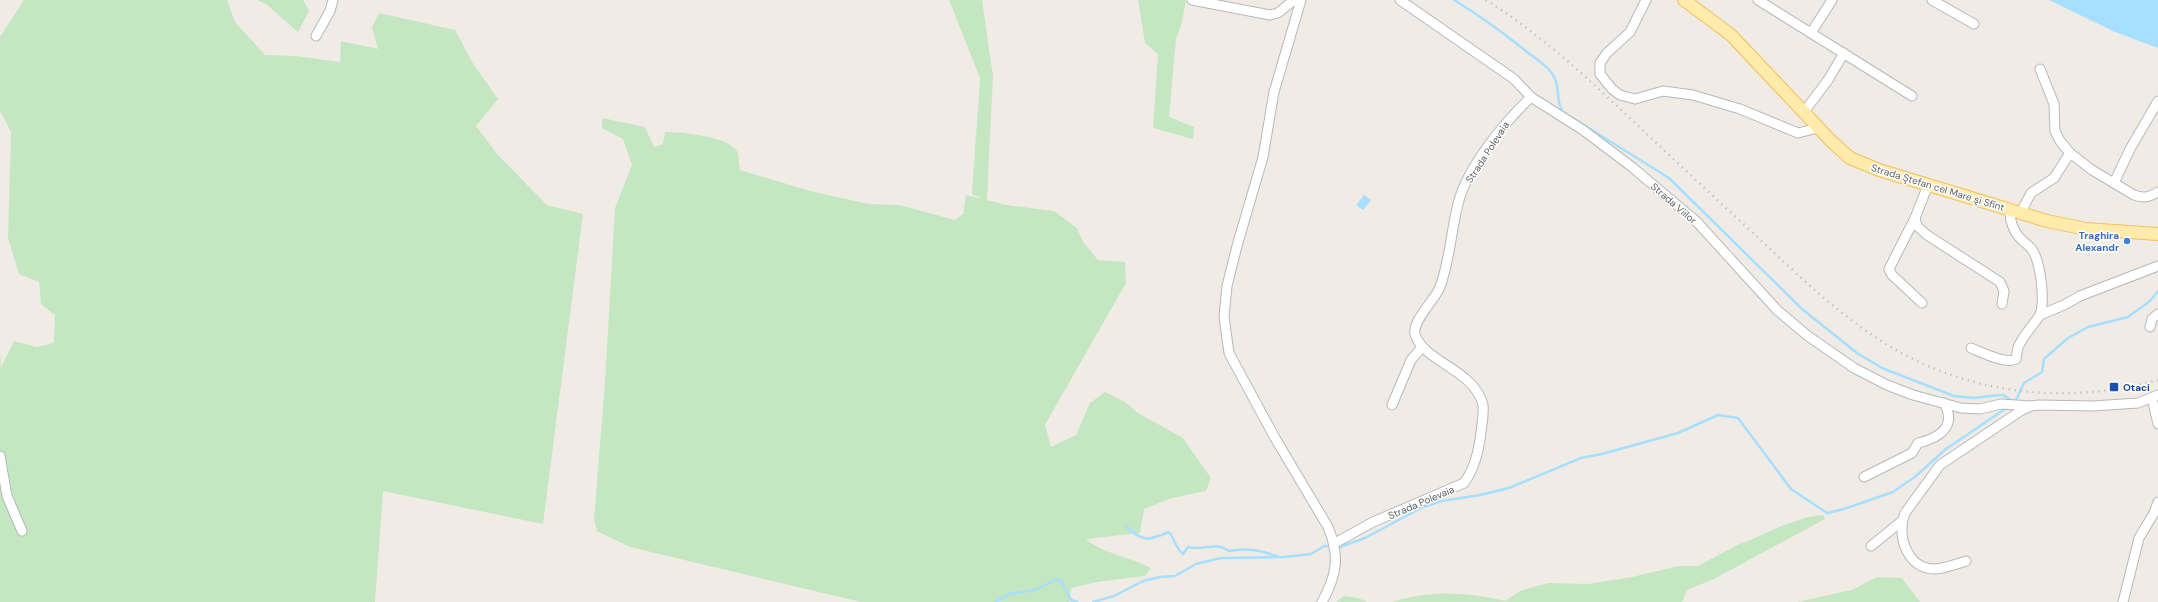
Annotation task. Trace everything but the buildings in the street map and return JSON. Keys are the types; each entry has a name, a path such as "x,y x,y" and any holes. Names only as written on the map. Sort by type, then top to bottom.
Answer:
{"main road":[{"name":"Strada Ştefan cel Mare şi Sfînt","path":"1684,0 1731,35 1818,128 1850,158 1879,170 1928,185 2015,211 2086,229 2158,234"}],"street":[{"path":"316,36 333,4 333,0"},
{"path":"1192,0 1270,15 1278,12 1294,0"},
{"path":"1301,0 1274,92 1264,157 1237,246 1227,286 1224,317 1229,353 1275,438 1328,527 1335,543 1335,569 1330,586 1322,602"},
{"name":"Strada Viilor","path":"1400,0 1514,79 1531,97 1611,150 1678,205 1701,226 1762,296 1808,336 1854,368 1887,385 1944,403 1976,409 2010,404 2031,406 2117,405 2138,403 2155,397"},
{"path":"1646,0 1630,32 1607,53 1599,68 1606,84 1620,95 1640,99 1662,91 1688,94 1740,109 1798,133 1818,128"},
{"path":"1758,0 1912,96"},
{"path":"1811,33 1832,0"},
{"path":"1932,0 1974,24"},
{"path":"1804,112 1828,80 1844,53"},
{"path":"2040,69 2054,104 2055,131 2070,153 2092,170 2141,198 2151,196 2158,192"},
{"name":"Strada Polevaia","path":"1335,543 1373,522 1464,483 1471,474 1480,444 1483,406 1473,388 1460,373 1422,347 1415,332 1415,328 1421,316 1432,304 1440,287 1458,202 1463,190 1502,127 1531,97"},
{"path":"2114,183 2130,149 2158,101"},
{"path":"1971,348 2003,360 2013,361 2016,359 2018,347 2023,338 2040,315 2043,296 2036,258 2033,251 2021,240 2012,224 2015,211 2031,193 2054,178 2070,153"},
{"path":"1922,303 1892,275 1889,269 1915,218 1928,185"},
{"path":"1915,218 1916,226 2000,282 2004,291 2002,304"},
{"path":"2040,315 2064,305 2080,296 2146,272 2158,266"},
{"path":"2150,327 2152,319 2158,314"},
{"path":"1392,405 1411,360 1422,347"},
{"path":"2155,397 2158,424"},
{"path":"1864,477 1912,453 1918,443 1932,439 1940,434 1945,429 1949,420 1948,411 1944,403"},
{"path":"1872,546 1902,521 1914,499 1940,465 2009,418 2031,406"},
{"path":"0,456 7,496 22,531"},
{"path":"2123,602 2139,538 2154,513 2158,502"},
{"path":"1902,521 1902,542 1909,555 1922,565 1936,568 1966,561"}],"green space":[{"path":"24,0 227,0 235,22 265,55 296,56 340,62 341,41 378,49 372,27 379,13 455,30 472,62 498,99 476,126 498,155 547,205 583,214 543,524 383,491 375,602 0,602 0,350 1,367 14,341 37,347 54,343 55,315 41,304 39,282 19,274 8,238 11,132 0,111 0,37"},
{"path":"257,0 303,0 309,11 298,32 266,4"},
{"path":"949,0 982,0 993,76 987,200 1006,205 1054,211 1077,228 1083,242 1098,260 1125,262 1126,283 1045,425 1051,447 1076,435 1090,403 1105,392 1125,402 1138,413 1183,438 1211,478 1206,491 1172,498 1144,509 1140,533 1086,539 1109,552 1151,568 1145,576 1097,582 1071,588 1069,602 861,602 630,547 597,531 594,519 605,382 615,208 632,165 623,139 602,128 602,118 645,127 654,147 663,144 665,132 692,134 714,138 732,146 737,151 740,170 810,191 869,204 899,205 955,220 963,214 966,195 983,199 972,194 980,78"},
{"path":"1138,0 1186,0 1182,22 1176,39 1169,117 1194,127 1193,139 1153,128 1158,54 1145,43"},
{"path":"1823,515 1825,519 1714,579 1687,590 1682,602 1392,602 1435,594 1462,594 1505,601 1520,591 1548,583 1588,584 1632,577 1679,566 1698,566 1739,544 1781,526 1808,517"},
{"path":"1877,577 1902,578 1920,602 1797,602 1852,590"},
{"path":"1344,596 1358,598 1368,602 1336,602"}],"water":[{"path":"2049,0 2158,0 2158,48 2115,32"},
{"path":"1364,195 1371,200 1363,210 1356,205"}],"waterway":[{"path":"1454,0 1501,31 1548,68 1557,84 1559,104 1563,112 1669,178 1802,309 1857,353 1882,368 1954,396 1974,398 2003,395 2014,402"},
{"path":"2015,402 2024,383 2042,372 2044,359 2068,338 2088,327 2128,317 2150,301 2158,291"},
{"path":"1340,547 1365,538 1423,507 1442,501 1480,495 1509,488 1581,458 1602,454 1678,433 1718,415 1738,418 1791,489 1827,513 1844,509 1893,492 1916,476 1946,449 2008,407"},
{"path":"1126,526 1137,535 1146,538 1156,537 1169,532 1183,554 1188,547 1199,548 1214,546 1224,548 1229,551 1259,551 1277,556"},
{"path":"1093,602 1114,596 1143,581 1160,577 1175,576 1196,564 1221,558 1284,557 1311,554 1324,546 1329,546"},
{"path":"995,602 1009,594 1035,590 1057,579 1061,581 1071,600 1078,602"}],"railway":[{"path":"1486,0 1525,26 1579,71 1785,263 1836,308 1872,335 1891,347 1922,363 1954,376 1987,385 2021,391 2055,393 2089,392 2124,388 2158,380"}],"place":[{"name":"Traghira Alexandr","path":"2127,241"},
{"name":"Otaci","path":"2114,387"}]}
